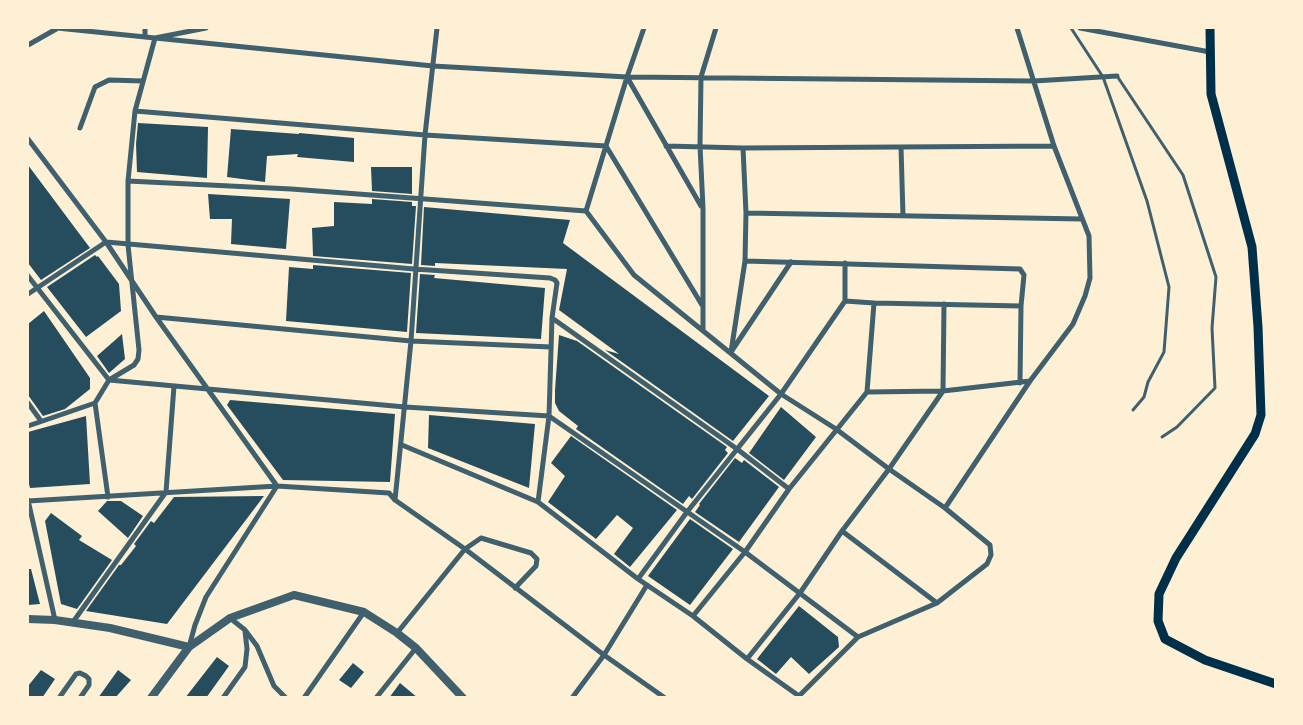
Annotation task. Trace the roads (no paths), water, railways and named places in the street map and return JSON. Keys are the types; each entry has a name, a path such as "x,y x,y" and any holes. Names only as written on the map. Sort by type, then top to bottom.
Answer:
{"main road":[{"path":"1210,28 1211,94 1252,247 1258,327 1261,415 1255,434 1176,558 1159,594 1158,621 1165,639 1205,660 1276,684"}],"street":[{"path":"28,45 57,28 433,66 627,77 1034,81 1117,76"},
{"path":"145,28 146,37"},
{"path":"155,38 206,28"},
{"path":"395,500 411,341 414,269 425,135 437,28"},
{"path":"586,212 644,28"},
{"path":"703,330 703,208 700,146 701,77 716,28"},
{"path":"945,508 1030,381 1073,324 1085,296 1090,278 1089,236 1054,146 1016,28"},
{"path":"1080,28 1210,52"},
{"path":"28,426 95,402 109,380 134,365 138,358 139,350 128,245 128,181 134,110 155,38"},
{"path":"627,77 703,208"},
{"path":"80,128 95,87 109,80 143,81"},
{"path":"134,110 425,135 606,146"},
{"path":"28,139 106,242 156,317 277,486"},
{"path":"606,146 702,305"},
{"path":"666,146 743,148 1054,146"},
{"path":"902,147 903,216"},
{"path":"730,352 745,261 746,213 743,148"},
{"path":"128,181 291,190 586,212 634,275 781,394 836,429 945,508 990,546 991,555 987,564 937,603 858,637 799,696 747,659 692,616 638,579 538,502 402,445"},
{"path":"746,213 1082,219"},
{"path":"28,294 106,242 414,269 550,278 555,280 557,283 552,318 548,416 538,502"},
{"path":"745,261 1020,269 1024,274 1021,306 1020,382"},
{"path":"730,352 791,262"},
{"path":"638,579 687,512 781,394 845,301 845,263"},
{"path":"28,276 109,380 405,407 548,416 745,552 858,637"},
{"path":"845,301 1021,306"},
{"path":"692,616 745,552 789,489 867,392 874,303"},
{"path":"747,659 800,593 842,531 889,469 943,391 944,304"},
{"path":"156,317 411,341 551,347"},
{"path":"552,318 737,449 789,489"},
{"path":"867,392 943,391 1030,381"},
{"path":"73,622 166,492 174,386"},
{"path":"95,402 108,497"},
{"path":"28,403 41,421"},
{"path":"189,647 206,597 277,486"},
{"path":"55,620 28,501 277,486 389,493 395,500 465,549 604,655 665,698"},
{"path":"842,531 937,603"},
{"path":"398,633 465,549 481,538 531,553 537,559 536,566 516,588"},
{"path":"572,698 604,655 647,585"},
{"path":"151,698 189,647 230,618 294,595 364,612 398,633 416,648 463,698"},
{"path":"304,698 364,612"},
{"path":"230,618 245,630 257,646 274,686 286,698"},
{"path":"28,619 55,620 110,628 189,647"},
{"path":"223,698 245,667 247,649 245,630"},
{"path":"376,698 416,648"},
{"path":"59,698 76,674 80,673 89,679 89,686 80,698"}],"lane":[{"path":"1071,28 1103,77 1147,201 1169,287 1164,352 1148,382 1144,397 1133,410"},
{"path":"1117,76 1183,175 1216,276 1212,328 1215,388 1177,427 1162,437"}]}
